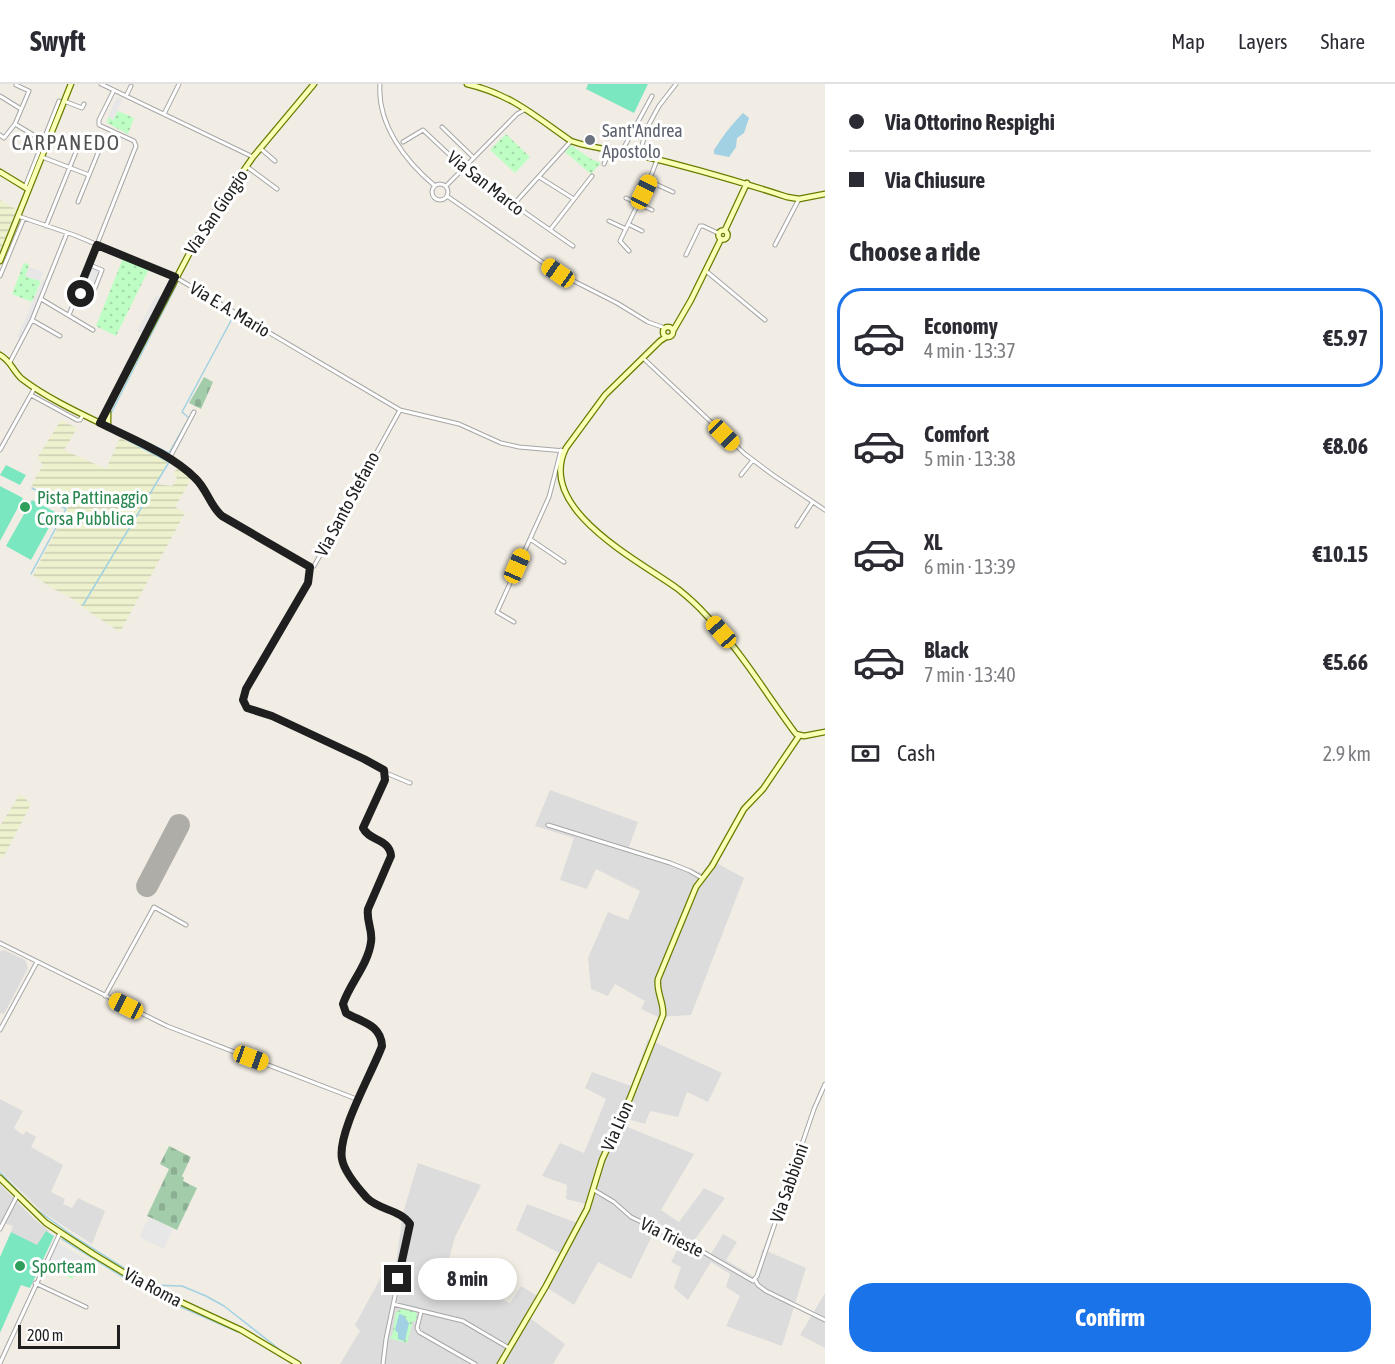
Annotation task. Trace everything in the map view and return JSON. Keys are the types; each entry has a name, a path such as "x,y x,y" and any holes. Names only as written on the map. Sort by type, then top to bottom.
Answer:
{"street":[{"path":"0,276 21,217 27,188 61,101 71,84"},
{"path":"100,84 253,158"},
{"path":"164,114 178,84"},
{"name":"Via San Giorgio","path":"100,423 199,235 246,166 314,84"},
{"path":"380,84 380,105 388,128 410,160 435,186"},
{"path":"467,84 483,86 571,141 639,155 799,199 825,194"},
{"path":"639,155 644,133 674,84"},
{"path":"0,135 4,138 15,124 29,91 16,85"},
{"path":"126,96 131,86"},
{"path":"69,315 136,147 135,141 99,125 99,120 114,90"},
{"path":"0,96 21,109"},
{"path":"622,151 652,96"},
{"path":"61,101 82,108 84,104"},
{"path":"446,186 521,109"},
{"path":"15,124 45,142"},
{"path":"442,127 474,158"},
{"name":"Via San Marco","path":"403,142 422,129 463,168 573,246"},
{"path":"46,226 82,137"},
{"path":"513,205 571,141"},
{"path":"27,188 42,157 45,142"},
{"path":"78,202 102,143"},
{"name":"Via San Giorgio","path":"261,148 275,161"},
{"path":"604,164 610,148"},
{"path":"42,157 88,175"},
{"path":"629,251 620,241 657,160"},
{"path":"246,166 276,189"},
{"path":"0,172 27,188"},
{"path":"550,230 592,176"},
{"path":"538,177 574,199"},
{"path":"649,181 673,192"},
{"path":"718,233 724,230 747,183"},
{"path":"435,186 441,184 446,186"},
{"path":"435,186 433,191 435,198 443,199 447,196"},
{"path":"446,186 447,196"},
{"path":"447,196 558,273 666,331"},
{"path":"626,198 652,210"},
{"path":"775,244 799,199"},
{"path":"0,261 21,217"},
{"name":"Via E. A. Mario","path":"21,217 175,277 400,410"},
{"path":"609,221 626,229"},
{"path":"628,224 642,231"},
{"path":"686,255 700,226 718,233 721,239"},
{"path":"514,622 497,612 549,497 563,451 605,395 660,340 666,331 676,324 692,300 721,239 727,236 724,230"},
{"path":"10,362 32,320 67,233"},
{"path":"78,292 91,298 102,270 90,265"},
{"path":"706,271 765,320"},
{"path":"40,299 93,330"},
{"path":"32,320 60,336"},
{"name":"Via Santo Stefano","path":"0,355 10,362 21,378 35,387 83,415 169,459 197,480 213,507 222,516 310,567 314,566 320,556 400,410"},
{"path":"643,357 753,460 825,510"},
{"path":"0,450 35,387"},
{"path":"30,395 56,409 60,402"},
{"name":"Via San Giorgio","path":"93,420 101,416 109,406"},
{"name":"Via San Giorgio","path":"108,427 109,406"},
{"name":"Via Santo Stefano","path":"56,409 77,420 80,420 83,415"},
{"path":"400,410 459,424 501,443 563,451"},
{"path":"169,459 194,412"},
{"path":"741,475 753,460"},
{"path":"559,463 563,488 574,506 603,537 678,589 706,615 799,736 825,732"},
{"path":"797,526 812,502"},
{"path":"530,539 564,562"},
{"path":"310,567 308,583 246,689 243,696 244,704 247,708 272,716 410,783"},
{"name":"Via Lion","path":"500,1364 576,1232 594,1190 602,1160 663,1015 658,979 691,898 744,809 763,789 799,736"},
{"path":"383,1364 410,1224 404,1217 369,1200 344,1165 341,1156 342,1142 382,1042 372,1026 346,1013 343,1004 370,946 372,934 367,916 368,909 391,856 391,851 386,844 366,834 363,828 386,773"},
{"path":"548,825 670,863 702,878"},
{"path":"105,996 154,907 186,925"},
{"path":"0,944 167,1026 359,1100"},
{"path":"0,1030 37,962"},
{"name":"Via Sabbioni","path":"754,1281 814,1109 825,1084"},
{"name":"Via Roma","path":"0,1178 41,1219 60,1233 146,1286 241,1330 290,1362 299,1364"},
{"name":"Via Trieste","path":"594,1190 614,1202 632,1217 704,1253 754,1281 774,1296 825,1320"},
{"path":"0,1228 17,1196"},
{"path":"0,1363 60,1233"},
{"path":"35,1283 86,1307"},
{"path":"393,1304 463,1321 509,1348"},
{"path":"421,1311 417,1328 419,1332 475,1364"}],"shaded area":[{"path":"117,97 123,99 113,120 108,117"},
{"path":"90,265 102,270 91,298 79,293"},
{"path":"29,267 44,272 40,281 25,276"},
{"path":"43,279 47,281 22,340 17,337"},
{"path":"156,295 162,297 143,334 137,331"},
{"path":"550,790 638,822 629,847 702,873 711,860 744,878 691,1015 658,1017 641,1009 645,1001 615,984 608,996 591,989 588,958 608,912 628,920 640,891 596,869 587,889 560,880 574,838 535,826"},
{"path":"4,950 25,960 28,968 4,1014 0,1015 0,951"},
{"path":"648,1039 722,1073 708,1102 687,1092 678,1117 650,1111 645,1124 627,1119 625,1126 694,1154 661,1210 679,1222 704,1188 725,1198 693,1242 711,1254 723,1234 737,1242 726,1260 756,1278 762,1249 806,1268 782,1346 726,1326 740,1296 726,1287 730,1274 711,1262 688,1300 674,1288 681,1267 671,1262 679,1246 653,1234 631,1279 598,1262 574,1305 543,1285 559,1253 516,1230 527,1204 577,1223 586,1204 566,1199 567,1185 542,1176 560,1143 584,1153 606,1099 585,1088 592,1072 631,1086"},
{"path":"0,1099 23,1111 14,1128 23,1135 26,1131 36,1137 31,1147 63,1165 51,1192 65,1199 63,1204 72,1208 78,1198 105,1211 92,1244 42,1212 0,1170"},
{"path":"418,1163 481,1185 455,1237 445,1273 510,1303 521,1286 542,1299 530,1318 565,1344 553,1364 340,1364 360,1331 355,1325 387,1266 395,1271 403,1213"},
{"path":"0,1184 49,1231 37,1246 11,1232 13,1226 0,1222"},
{"path":"149,1217 173,1229 164,1249 139,1237"},
{"path":"58,1243 85,1259 79,1272 63,1264 59,1271 47,1266"},
{"path":"825,1293 825,1348 800,1335"}],"green space":[{"path":"588,84 648,84 634,113 586,89"},
{"path":"118,111 134,118 128,134 107,123 108,117 113,120"},
{"path":"506,134 530,157 515,173 490,150"},
{"path":"571,145 601,163 591,174 565,152"},
{"path":"0,200 17,210 0,250"},
{"path":"123,258 149,269 116,336 96,326"},
{"path":"24,263 29,264 26,276 41,281 32,302 12,294"},
{"path":"204,377 213,382 201,409 189,403"},
{"path":"61,420 77,428 64,450 106,469 120,438 168,461 156,484 172,486 177,478 173,474 177,468 192,478 175,507 185,513 120,632 73,599 33,575 68,508 33,487 32,484 43,465 37,458"},
{"path":"6,465 26,475 20,485 0,475"},
{"path":"0,486 23,498 0,541"},
{"path":"32,500 57,513 31,560 6,546"},
{"path":"20,794 31,804 3,858 0,856 0,826"},
{"path":"169,1146 191,1157 182,1176 183,1181 197,1188 177,1230 147,1216 169,1169 160,1164"},
{"name":"Sporteam","path":"46,1231 54,1236 30,1288 21,1285 0,1333 0,1257 11,1232 37,1245"},
{"path":"63,1264 76,1270 72,1279 59,1272"},
{"path":"460,1279 475,1287 471,1296 455,1288"},
{"path":"402,1309 416,1312 417,1315 407,1343 389,1338 392,1336 396,1312"}],"water":[{"path":"743,113 749,118 744,133 737,138 736,147 729,157 714,154 721,140"},
{"path":"399,1314 403,1315 409,1323 405,1341 398,1339 398,1333 395,1330"}],"waterway":[{"path":"110,415 176,286"},
{"path":"110,423 169,453 189,418 182,412 234,315"},
{"path":"83,605 169,462 127,440"},
{"path":"31,574 66,509 32,488"},
{"path":"0,1172 30,1204"},
{"path":"33,1207 76,1238 151,1285 182,1286 224,1306 284,1353"},
{"path":"62,1239 147,1292 238,1332"},
{"path":"288,1356 297,1360"}],"runway":[{"path":"147,886 179,825"}],"place":[{"name":"Sant'Andrea Apostolo","path":"590,140"},
{"name":"Pista Pattinaggio Corsa Pubblica","path":"25,507"},
{"name":"Sporteam","path":"20,1266"}],"district":[{"name":"CARPANEDO","path":"66,142"}],"route":[{"path":"81,294 78,292 97,245 175,277 100,423 178,464 193,475 213,507 222,516 310,567 308,583 246,689 243,696 244,704 247,708 272,716 364,759 386,773 385,780 363,824 363,831 386,844 391,851 391,856 368,909 367,916 372,940 343,1004 346,1013 366,1022 376,1030 382,1046 342,1142 341,1156 345,1169 369,1200 404,1217 410,1224 398,1279"}]}
